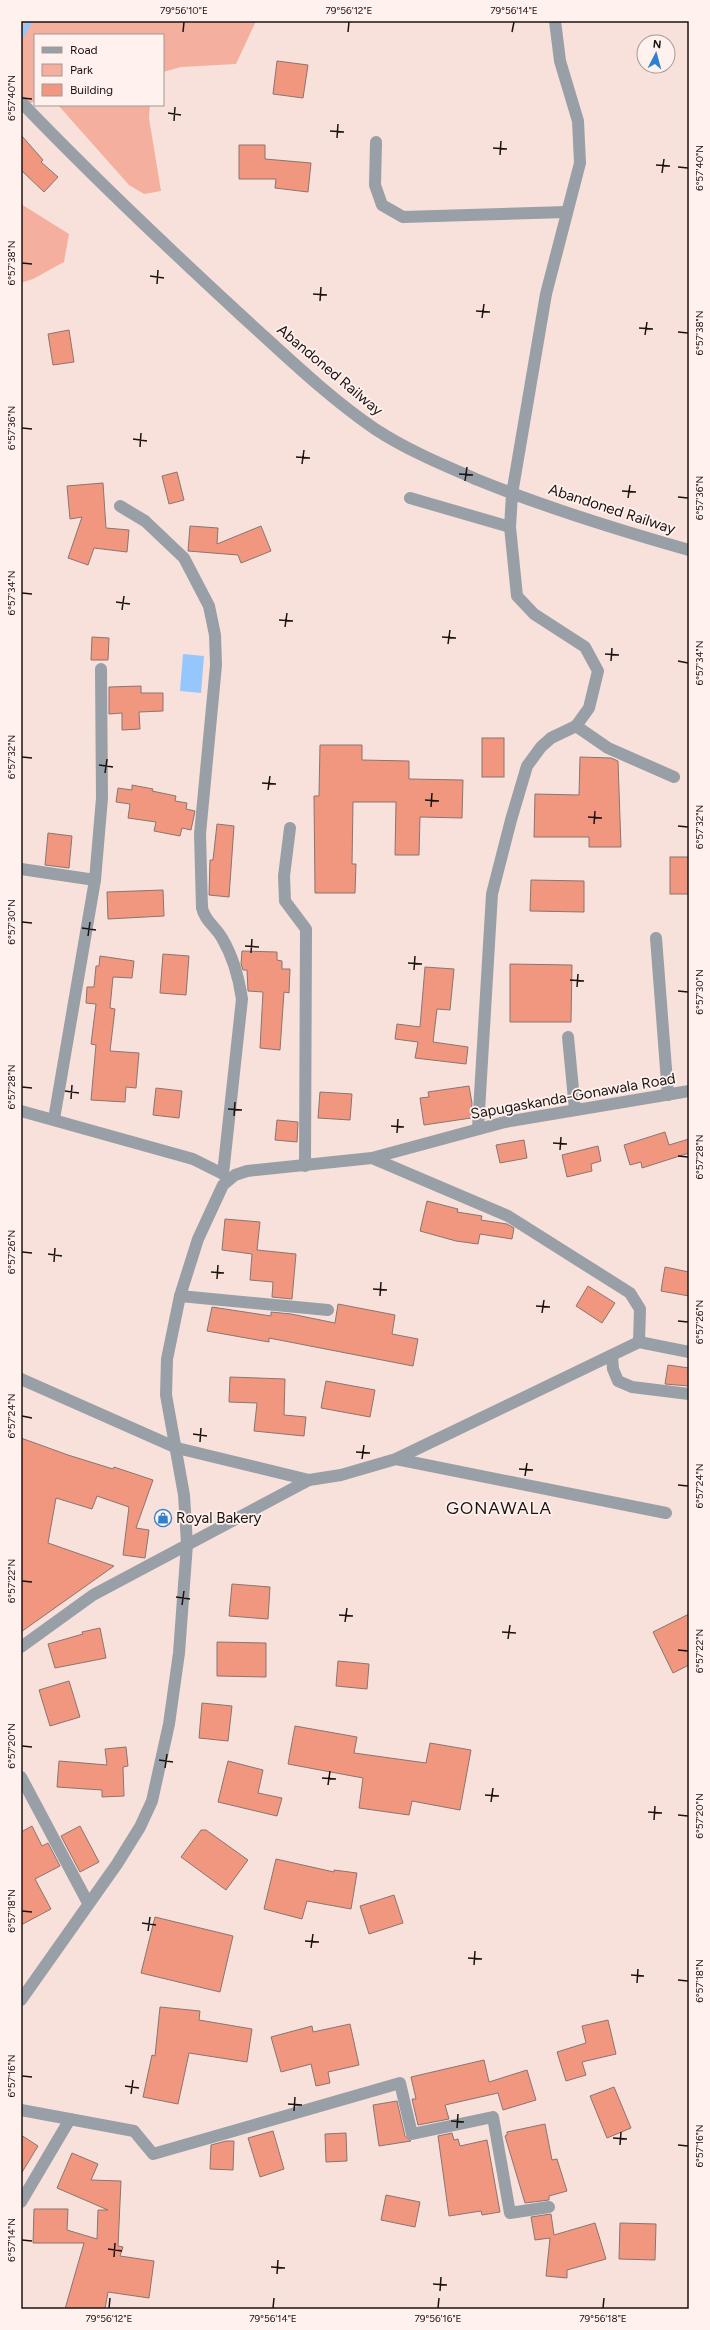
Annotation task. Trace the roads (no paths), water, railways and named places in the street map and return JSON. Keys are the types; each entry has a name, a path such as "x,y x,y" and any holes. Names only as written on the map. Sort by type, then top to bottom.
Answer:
{"street":[{"path":"478,1128 494,886 510,820 527,766 541,747 551,738 576,726 589,708 598,671 585,646 534,614 517,596 510,527 512,494 546,294 580,163 578,121 560,61 555,21"},
{"name":"Abandoned Railway","path":"24,105 119,202 228,303 304,372 375,429 434,462 512,494 624,532 689,550"},
{"path":"376,142 375,185 382,205 404,217 567,212"},
{"path":"410,498 510,527"},
{"path":"21,2000 88,1903 117,1864 140,1826 152,1801 169,1724 179,1653 187,1544 184,1495 164,1380 170,1339 180,1296 198,1239 226,1177 242,999 240,982 222,938 204,917 202,908 200,834 216,665 215,635 209,606 184,558 145,521 120,506"},
{"path":"54,1119 95,880 102,798 101,669"},
{"path":"576,726 608,748 674,777"},
{"path":"290,828 284,876 285,901 306,929 305,1166"},
{"path":"21,869 95,880"},
{"path":"656,938 668,1095"},
{"path":"568,1037 575,1110"},
{"name":"Sapugaskanda-Gonawala Road","path":"226,1177 247,1171 372,1158 478,1128 689,1091"},
{"path":"21,1111 193,1159 226,1177"},
{"path":"372,1158 508,1216 630,1293 640,1309 638,1342"},
{"path":"180,1296 328,1310"},
{"path":"21,1646 93,1595 309,1480 341,1475 396,1459 612,1356 638,1342 689,1352"},
{"path":"612,1356 613,1369 618,1381 632,1387 689,1394"},
{"path":"21,1379 177,1448 309,1480"},
{"path":"396,1459 666,1513"},
{"path":"21,1777 88,1903"},
{"path":"21,2110 134,2132 153,2154 400,2083 412,2134 493,2117 510,2213 549,2207"},
{"path":"21,2202 70,2119"}],"water":[{"path":"183,654 204,656 201,693 180,691"}],"waterway":[{"path":"21,36 30,21"}],"place":[{"name":"Royal Bakery","path":"163,1518"}],"district":[{"name":"GONAWALA","path":"499,1508"}]}
